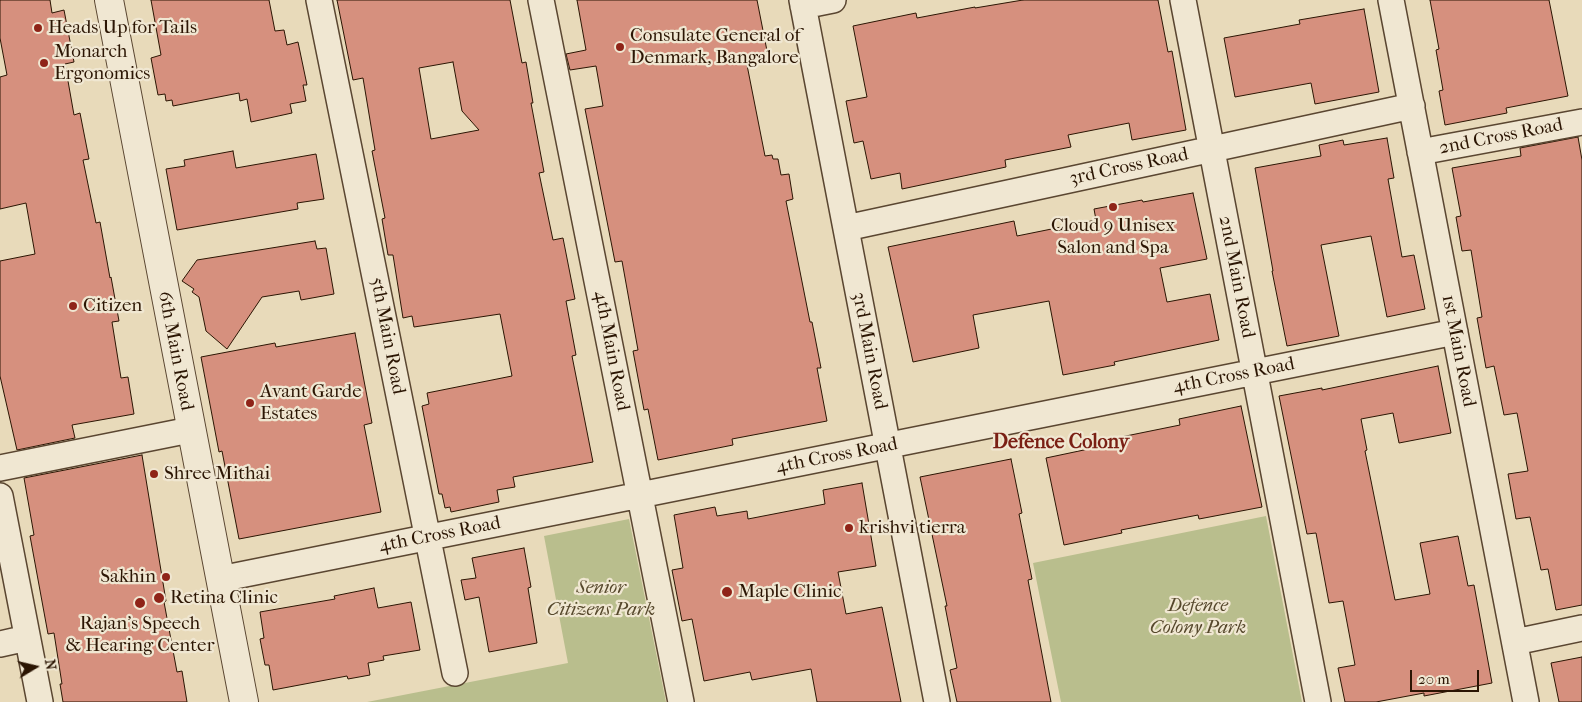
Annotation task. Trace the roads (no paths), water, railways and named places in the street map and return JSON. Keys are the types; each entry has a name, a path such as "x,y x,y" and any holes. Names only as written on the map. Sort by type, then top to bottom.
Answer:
{"street":[{"name":"6th Main Road","path":"109,0 190,430 244,702"},
{"name":"5th Main Road","path":"318,0 455,673"},
{"name":"4th Main Road","path":"540,0 681,702"},
{"path":"802,3 833,0"},
{"name":"2nd Main Road","path":"1183,0 1318,702"},
{"name":"1st Main Road","path":"1391,0 1526,702"},
{"name":"3rd Main Road","path":"802,3 937,702"},
{"name":"3rd Cross Road","path":"846,228 1412,106"},
{"name":"2nd Cross Road","path":"1420,152 1582,122"},
{"name":"4th Cross Road","path":"220,579 1455,332"},
{"path":"0,468 190,430"},
{"path":"0,496 40,702"},
{"path":"1514,642 1582,628"},
{"path":"0,644 28,638"}],"place":[{"name":"Heads Up for Tails","path":"38,28"},
{"name":"Consulate General of Denmark, Bangalore","path":"620,47"},
{"name":"Monarch Ergonomics","path":"44,63"},
{"name":"Cloud 9 Unisex Salon and Spa","path":"1113,207"},
{"name":"Citizen","path":"73,306"},
{"name":"Avant Garde Estates","path":"250,403"},
{"name":"Shree Mithai","path":"154,474"},
{"name":"krishvi tierra","path":"849,528"},
{"name":"Sakhin","path":"166,577"},
{"name":"Maple Clinic","path":"727,592"},
{"name":"Retina Clinic","path":"159,598"},
{"name":"Rajan's Speech & Hearing Center","path":"140,603"}],"district":[{"name":"Defence Colony","path":"1061,443"}],"park label":[{"name":"Senior Citizens Park","path":"601,599"},
{"name":"Defence Colony Park","path":"1198,617"}]}
